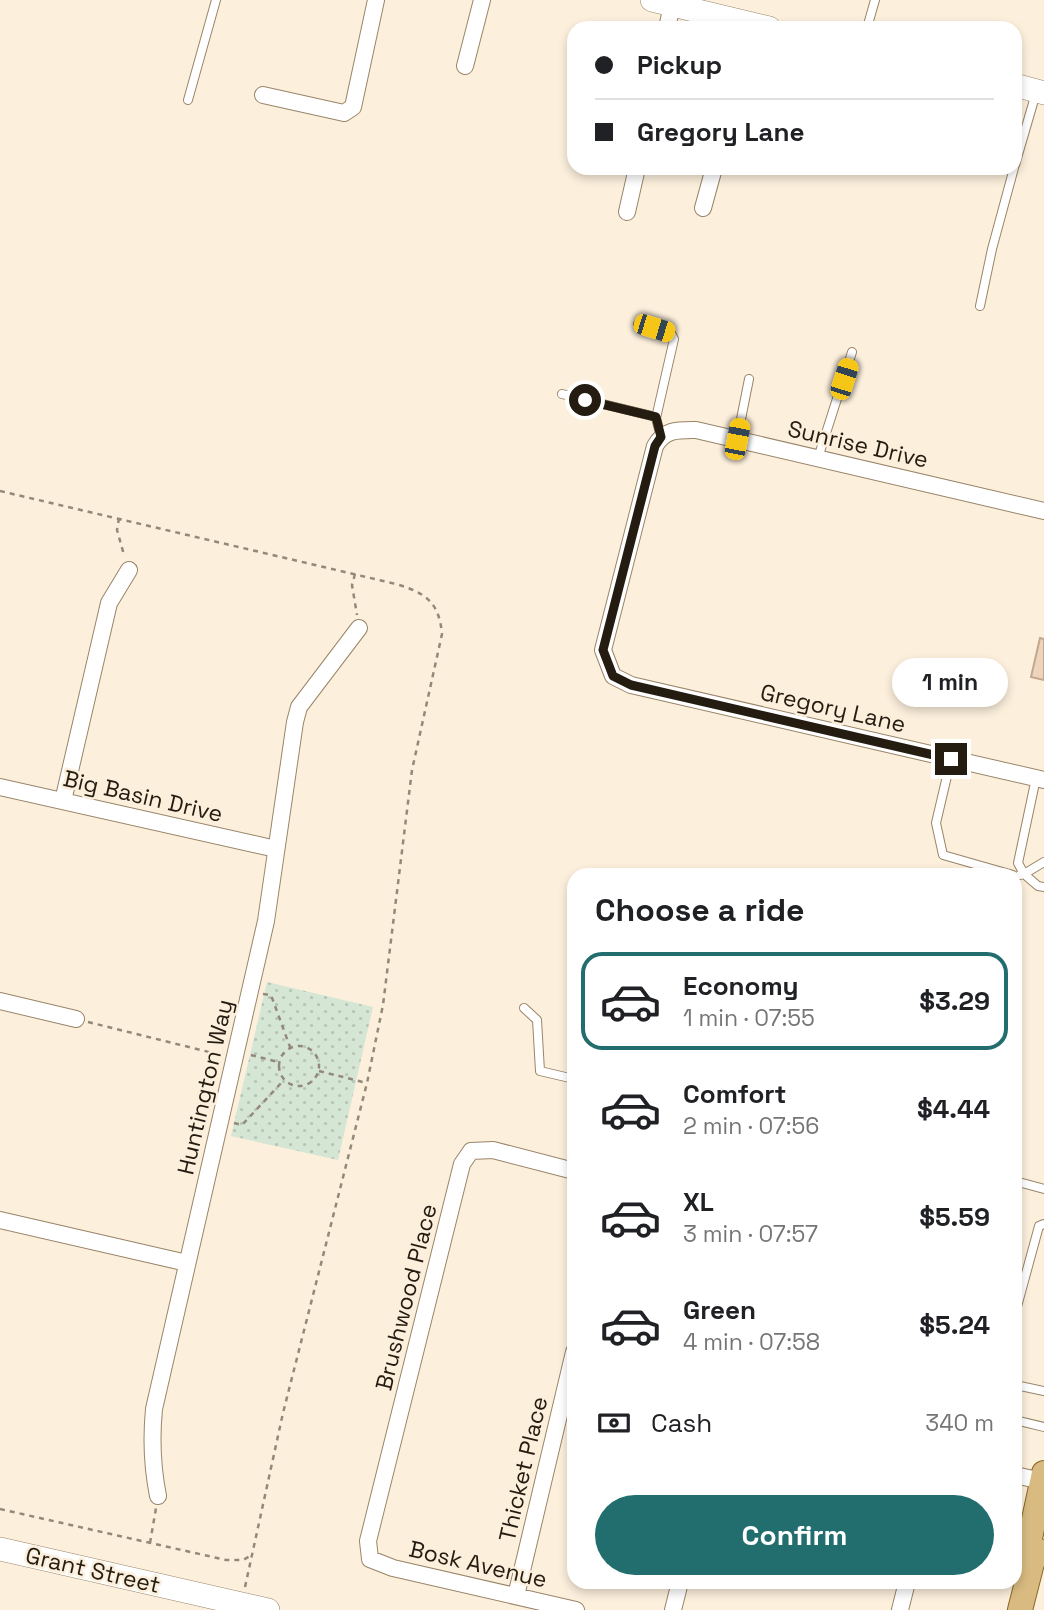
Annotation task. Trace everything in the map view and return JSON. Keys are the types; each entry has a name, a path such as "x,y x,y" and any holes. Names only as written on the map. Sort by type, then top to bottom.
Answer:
{"main road":[{"path":"1020,1610 1040,1557 1030,1538 1043,1477"}],"street":[{"path":"263,95 344,113 353,107 376,0"},
{"path":"465,66 482,0"},
{"path":"666,21 662,2 740,21"},
{"path":"628,212 636,175"},
{"path":"703,208 712,175"},
{"name":"Sunrise Drive","path":"661,437 671,430 696,430 1044,511"},
{"name":"Gregory Lane","path":"661,437 655,446 603,650 613,676 631,685 1040,779"},
{"path":"63,801 109,603 129,570"},
{"name":"Huntington Way","path":"158,1496 150,1440 154,1409 266,921 291,738 299,708 359,628"},
{"name":"Big Basin Drive","path":"0,787 276,849"},
{"path":"0,1001 76,1019"},
{"name":"Brushwood Place","path":"370,1559 368,1541 462,1164 471,1151 492,1150 567,1169"},
{"path":"0,1220 187,1263"},
{"name":"Thicket Place","path":"516,1597 567,1382"},
{"path":"1022,1476 1043,1477"},
{"name":"Grant Street","path":"0,1549 268,1610"},
{"name":"Bosk Avenue","path":"370,1559 393,1568 576,1610"},
{"path":"673,1610 678,1589"},
{"path":"900,1610 905,1589"}],"lane":[{"path":"188,100 216,0"},
{"path":"869,21 875,0"},
{"path":"1022,135 1032,89"},
{"path":"980,306 992,248 1013,175"},
{"path":"638,324 671,333 674,339 656,417 661,437"},
{"path":"818,458 852,352"},
{"path":"737,439 749,379"},
{"path":"562,394 656,417"},
{"path":"951,759 936,823 943,855 992,868"},
{"path":"1017,868 1040,779"},
{"path":"1022,873 1044,862"},
{"path":"1022,877 1044,887"},
{"path":"524,1008 537,1020 540,1071 567,1077"},
{"path":"1022,1183 1044,1189"},
{"path":"1022,1288 1039,1226 1044,1224"},
{"path":"1022,1386 1044,1391"},
{"path":"1022,1422 1044,1427"}],"path":[{"path":"0,491 355,574 416,591 433,604 440,617 442,634 412,770 383,1005 367,1083 283,1413 241,1604"},
{"path":"119,518 117,530 129,570"},
{"path":"355,574 352,585 359,628"},
{"path":"250,991 271,995 290,1047"},
{"path":"76,1019 222,1055 236,1051 278,1062"},
{"path":"303,1046 311,1049 319,1063 319,1071 310,1084 294,1086 284,1080 278,1070 281,1054 290,1047 303,1046"},
{"path":"319,1071 367,1083"},
{"path":"220,1120 242,1125 284,1080"},
{"path":"150,1543 158,1496"},
{"path":"0,1508 226,1560 243,1560 252,1555"}],"green space":[{"path":"267,982 373,1007 338,1160 231,1136"}],"building":[{"path":"1040,638 1044,639 1044,680 1031,677"}],"route":[{"path":"585,400 656,417 661,437 655,446 603,650 613,676 631,685 951,759"}]}
